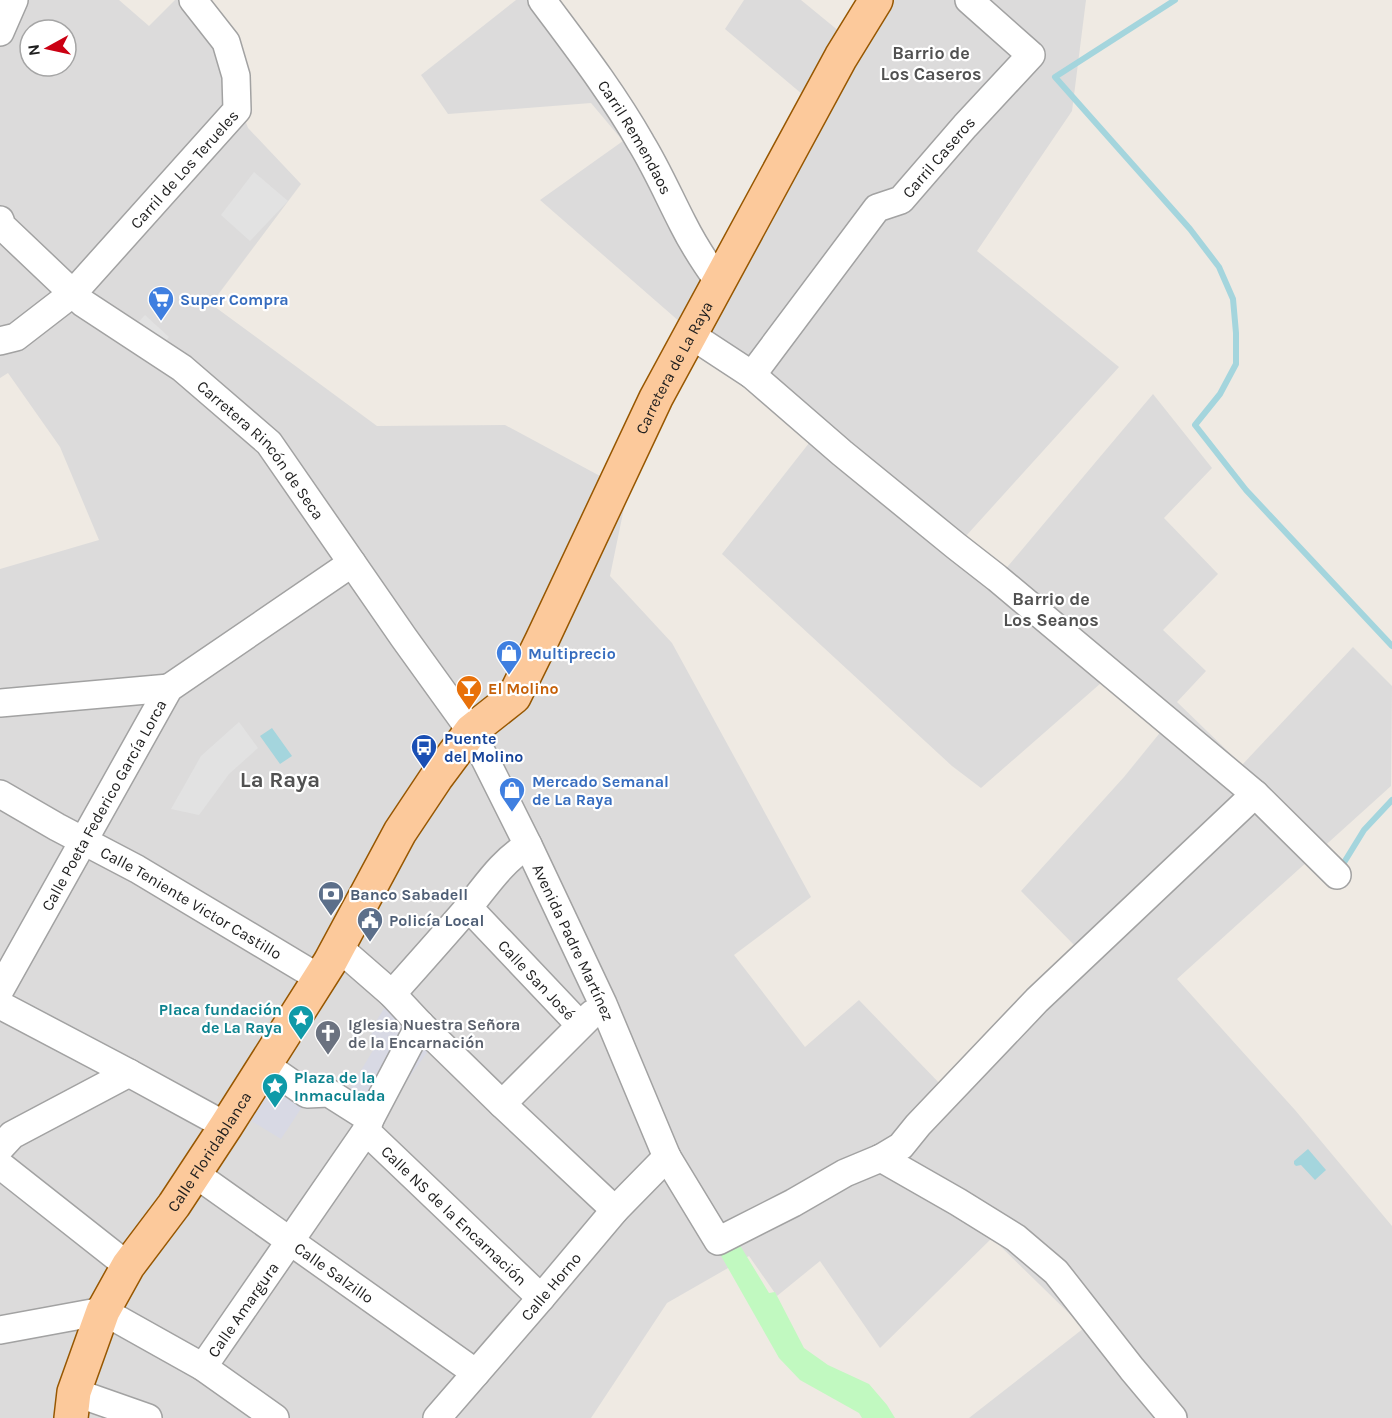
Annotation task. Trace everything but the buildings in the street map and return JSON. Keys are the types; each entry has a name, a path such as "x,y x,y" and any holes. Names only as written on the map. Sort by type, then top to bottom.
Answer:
{"main road":[{"name":"Carretera de La Raya","path":"471,731 514,697 656,399 841,57 876,0"},
{"name":"Calle Floridablanca","path":"72,1405 103,1311 128,1266 174,1204 226,1126 338,947 400,832 471,731"}],"street":[{"path":"0,32 14,0"},
{"name":"Carril de Los Terueles","path":"73,293 237,110 236,76 226,42 193,0"},
{"name":"Carril Remendaos","path":"542,0 601,79 641,143 683,225 719,282"},
{"name":"Carril Caseros","path":"752,375 877,208 901,200 1031,55 969,0"},
{"name":"Carretera Rincón de Seca","path":"0,220 2,226 83,303 182,368 269,443 471,731"},
{"path":"0,341 16,337 73,293"},
{"path":"691,335 752,375 868,474 998,578 1255,794 1337,875"},
{"name":"Calle Poeta Federico García Lorca","path":"0,990 169,688 352,563"},
{"path":"0,703 169,688"},
{"name":"Avenida Padre Martínez","path":"471,731 603,1004 667,1157 718,1241 793,1203 845,1173 881,1158"},
{"name":"Calle Teniente Victor Castillo","path":"0,794 137,869 319,978"},
{"path":"1173,1418 1056,1272 1016,1238 881,1158 901,1146 918,1125 1037,1000 1255,794"},
{"path":"392,994 495,873 528,845"},
{"name":"Calle San José","path":"468,907 580,1025"},
{"path":"338,947 392,994 502,1104 615,1210"},
{"path":"502,1104 603,1004"},
{"path":"0,1005 226,1126"},
{"name":"Calle Amargura","path":"203,1367 291,1241 429,1033"},
{"name":"Calle NS de la Encarnación","path":"264,1064 307,1094 330,1093 368,1125 541,1298"},
{"path":"0,1148 12,1135 129,1073"},
{"name":"Calle Horno","path":"436,1418 615,1210 667,1157"},
{"path":"0,1165 128,1266"},
{"name":"Calle Salzillo","path":"194,1173 476,1373"},
{"path":"0,1330 103,1311 203,1367 275,1418"},
{"path":"72,1405 148,1418"}],"shaded area":[{"path":"0,0 119,0 149,26 175,0 201,0 248,128 301,184 211,304 377,426 505,425 600,476 624,508 610,576 672,643 811,897 734,955 805,1047 859,1000 944,1088 1075,946 1021,891 1124,777 1163,729 1101,683 981,788 952,766 722,554 813,438 540,200 623,141 591,103 448,114 421,75 516,0 527,0 725,270 815,105 725,29 744,0 801,0 851,41 876,0 1086,0 1072,111 977,251 1119,367 956,547 998,578 1153,394 1212,468 1164,518 1218,574 1163,630 1206,671 1177,702 1242,765 1353,647 1392,686 1391,786 1177,979 1295,1110 1392,1226 1392,1418 969,1418 1084,1328 992,1238 880,1348 820,1261 777,1296 749,1256 667,1303 591,1418 0,1418 0,569 99,540 60,447 8,373 0,378"},
{"path":"254,172 288,201 250,241 221,215"},
{"path":"145,315 169,337 158,352 128,333"},
{"path":"239,722 258,748 229,774 199,815 171,809 201,756"},
{"path":"387,1004 431,1047 373,1128 345,1097 378,1042 370,1037 373,1031 371,1029"},
{"name":"Plaza de la Inmaculada","path":"276,1069 308,1098 281,1139 250,1120 244,1120"}],"green space":[{"path":"738,1242 769,1293 775,1292 804,1348 828,1365 869,1384 895,1418 862,1418 859,1413 800,1380 779,1358 720,1254"}],"water":[{"path":"272,728 292,756 280,764 260,736"},
{"path":"1308,1149 1326,1170 1315,1180 1301,1165 1294,1164 1294,1161"}],"waterway":[{"path":"1175,0 1055,77 1190,229 1219,267 1233,299 1236,364 1220,394 1195,425 1246,490 1392,646"},
{"path":"1340,869 1364,830 1392,800"}],"place":[{"name":"Super Compra","path":"161,322"},
{"name":"Multiprecio","path":"509,676"},
{"name":"El Molino","path":"469,711"},
{"name":"Puente del Molino","path":"424,770"},
{"name":"Mercado Semanal de La Raya","path":"512,813"},
{"name":"Banco Sabadell","path":"331,917"},
{"name":"Policía Local","path":"370,943"},
{"name":"Placa fundación de La Raya","path":"301,1041"},
{"name":"Iglesia Nuestra Señora de la Encarnación","path":"328,1056"},
{"name":"Plaza de la Inmaculada","path":"275,1109"}],"district":[{"name":"Barrio de Los Caseros","path":"931,63"},
{"name":"Barrio de Los Seanos","path":"1051,609"},
{"name":"La Raya","path":"280,779"}]}
